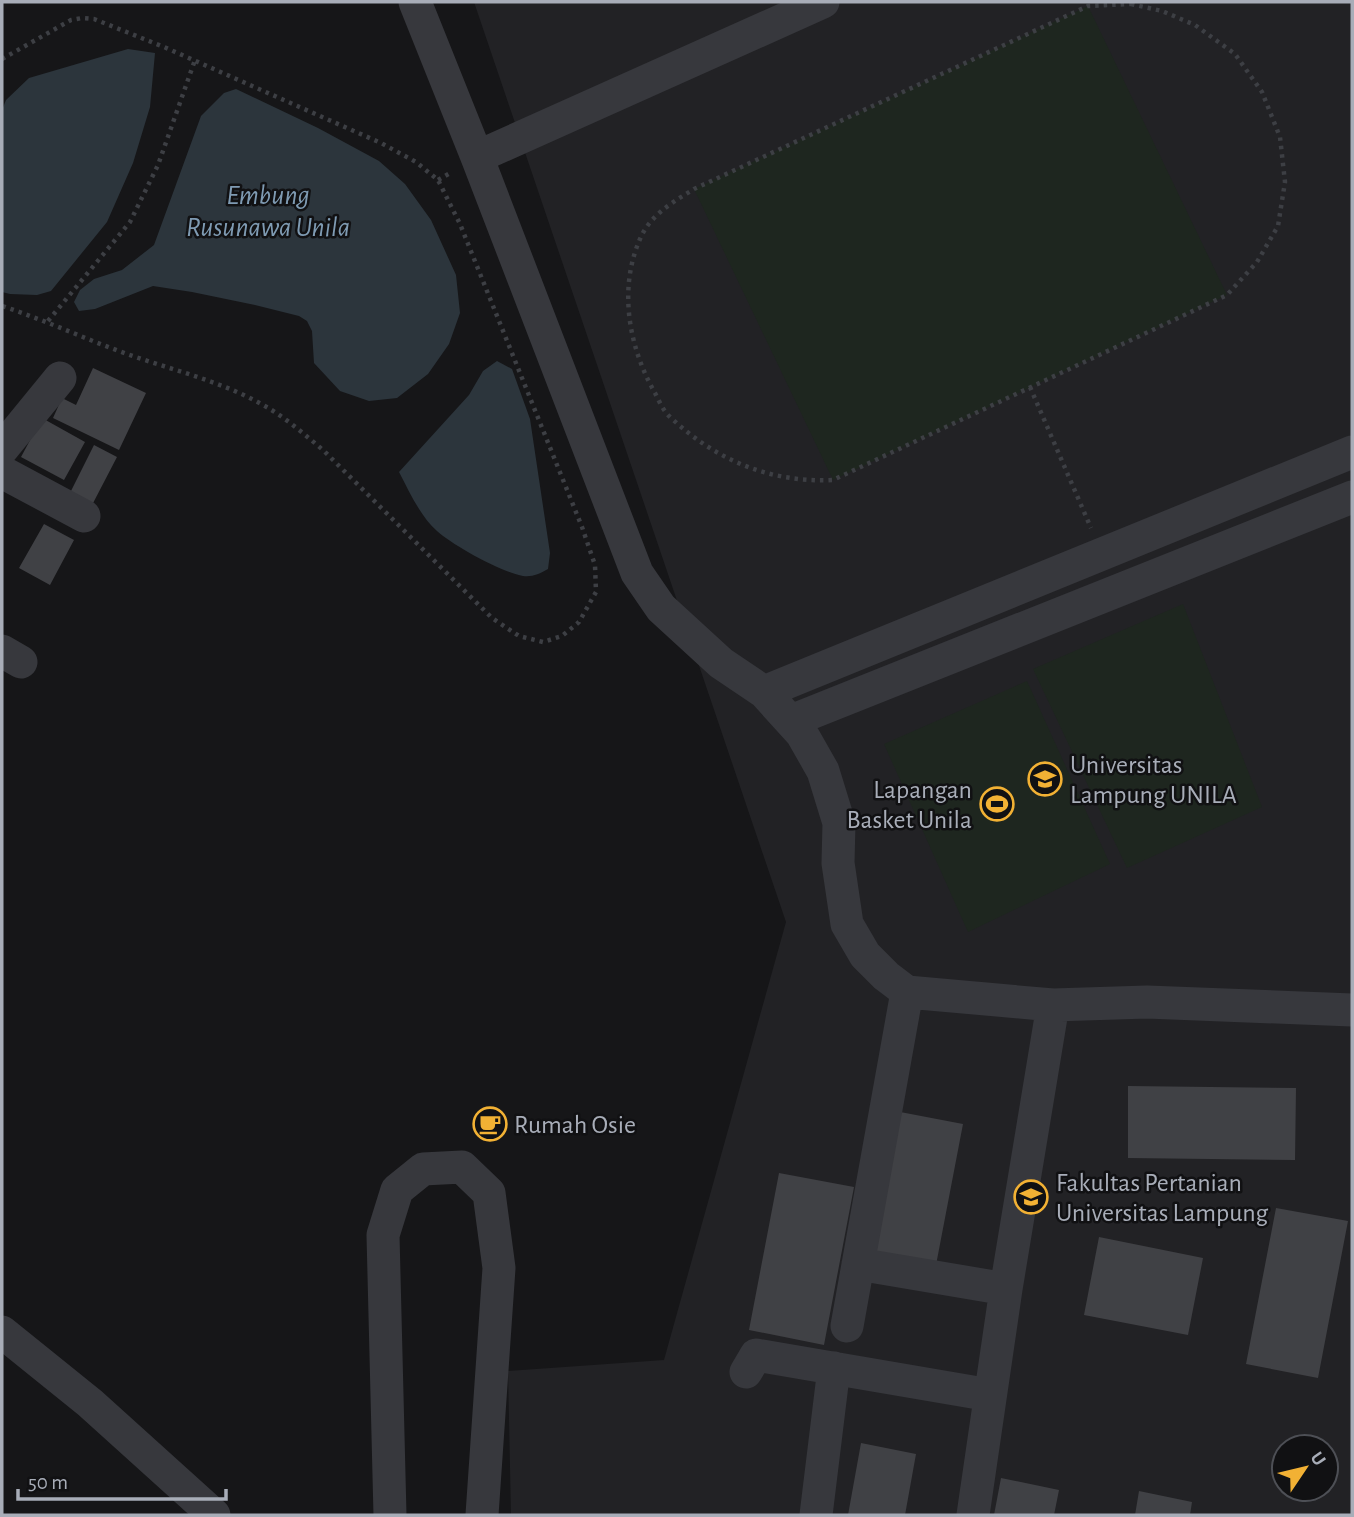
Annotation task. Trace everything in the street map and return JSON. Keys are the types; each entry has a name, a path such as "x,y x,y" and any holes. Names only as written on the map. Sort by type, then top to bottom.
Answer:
{"street":[{"path":"415,2 637,573 661,608 710,655 764,692 802,734 824,771 839,823 838,863 847,923 865,955 907,992 1053,1005 1147,1002 1352,1010"},
{"path":"477,157 823,2"},
{"path":"2,449 60,378"},
{"path":"764,692 1352,452"},
{"path":"2,472 84,516"},
{"path":"791,721 1352,497"},
{"path":"1102,554 1119,591"},
{"path":"847,1326 907,992"},
{"path":"973,1515 1006,1289 1053,1005"},
{"path":"390,1515 383,1236 397,1190 423,1169 462,1167 489,1194 499,1268 482,1515"},
{"path":"858,1264 1006,1289"},
{"path":"2,1332 90,1403 214,1515"},
{"path":"746,1372 756,1355 990,1395"},
{"path":"816,1515 834,1368"}],"path":[{"path":"1131,4 1162,11 1195,24 1235,54 1262,92 1280,137 1285,182 1278,226 1257,262 1227,295 1030,387 834,480 809,481 761,474 714,451 667,414 642,370 629,321 631,274 640,238 662,209 694,189 1088,6 1131,4"},
{"path":"2,59 71,20 94,19 381,143 416,162 438,180 460,224 582,527 595,565 596,592 579,622 562,636 542,642 519,636 492,618 323,450 296,426 262,404 202,378 126,353 48,321 2,306"},
{"path":"48,321 130,222 158,165 195,61"},
{"path":"1030,387 1102,554"}],"shaded area":[{"name":"Universitas Lampung UNILA","path":"474,2 1352,2 1352,1515 511,1515 508,1371 664,1360 786,922"},
{"path":"1088,6 1227,295 833,480 694,189"},
{"path":"1183,604 1262,807 1127,868 1033,669"},
{"name":"Lapangan Basket Unila","path":"1027,681 1110,864 968,932 884,744"}],"water":[{"name":"Embung Rusunawa Unila","path":"128,49 155,53 150,107 133,163 107,222 51,291 37,295 2,292 2,110 6,100 29,78"},
{"name":"Embung Rusunawa Unila","path":"236,89 379,161 405,184 431,220 456,275 460,313 449,344 428,374 397,398 369,401 340,391 314,363 312,331 307,321 299,316 153,286 95,309 79,311 74,302 80,290 94,279 122,270 154,245 201,116 224,93"},
{"path":"497,361 512,369 530,419 550,553 548,569 533,576 503,570 444,537 420,511 399,472 469,395 483,371"}],"building":[{"path":"93,368 146,393 119,450 53,418 62,398 76,405"},
{"path":"42,418 85,442 64,480 21,457"},
{"path":"94,445 117,457 91,507 69,495"},
{"path":"44,524 74,540 50,585 19,568"},
{"path":"1128,1086 1296,1088 1295,1160 1128,1158"},
{"path":"895,1111 963,1124 936,1265 868,1252"},
{"path":"779,1173 854,1187 824,1345 749,1330"},
{"path":"1276,1208 1348,1221 1318,1378 1246,1364"},
{"path":"1099,1237 1203,1258 1188,1335 1084,1315"},
{"path":"861,1443 916,1454 905,1515 848,1515"},
{"path":"1001,1478 1059,1490 1054,1515 994,1515"},
{"path":"1139,1491 1192,1502 1190,1515 1135,1515"}],"place":[{"name":"Universitas Lampung UNILA","path":"1045,779"},
{"name":"Lapangan Basket Unila","path":"997,804"},
{"name":"Rumah Osie","path":"490,1124"},
{"name":"Fakultas Pertanian Universitas Lampung","path":"1031,1197"}]}
